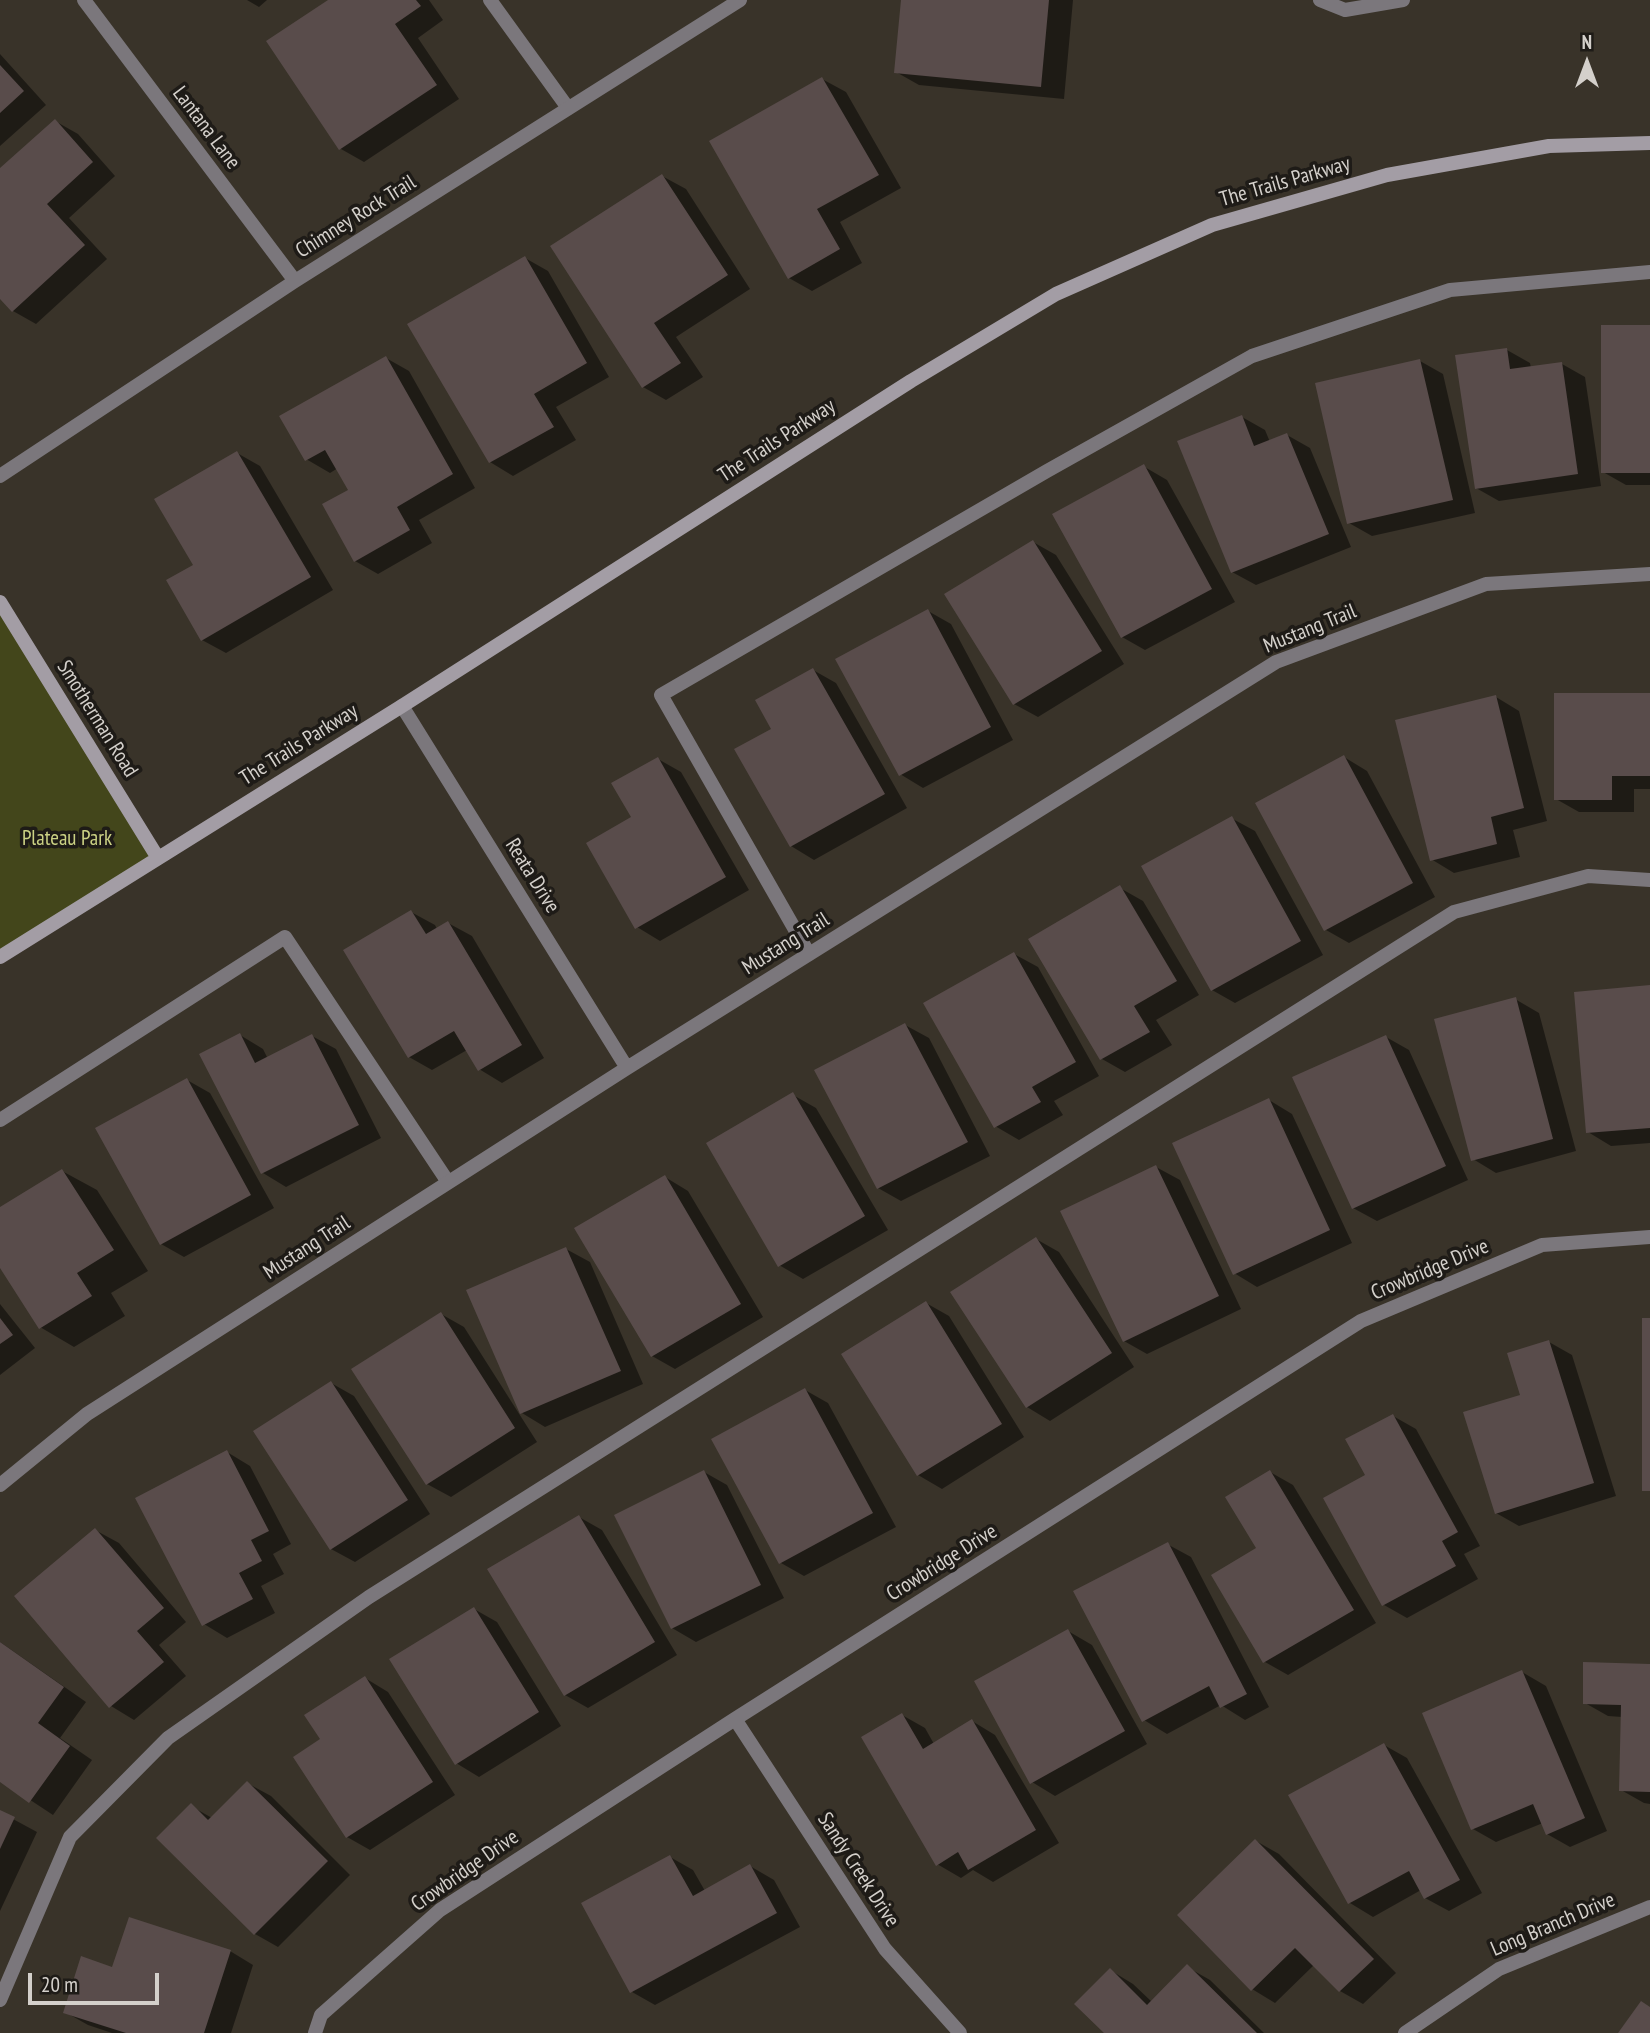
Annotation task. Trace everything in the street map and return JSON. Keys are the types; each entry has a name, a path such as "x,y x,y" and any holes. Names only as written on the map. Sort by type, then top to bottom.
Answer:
{"street":[{"name":"Lantana Lane","path":"84,0 295,281"},
{"path":"490,0 568,108"},
{"name":"Chimney Rock Trail","path":"0,476 295,281 740,0"},
{"path":"1320,0 1345,10 1403,0"},
{"name":"The Trails Parkway","path":"0,957 402,706 911,381 1068,288 1212,225 1387,175 1549,146 1650,143"},
{"path":"809,954 661,695 1059,464 1252,356 1450,290 1650,272"},
{"name":"Mustang Trail","path":"0,1485 87,1414 627,1068 1276,662 1486,584 1650,574"},
{"name":"Smotherman Road","path":"0,602 158,858"},
{"name":"Reata Drive","path":"402,706 627,1068"},
{"path":"0,2000 70,1837 169,1738 369,1597 1454,912 1588,876 1650,880"},
{"path":"0,1121 285,937 448,1182"},
{"name":"Crowbridge Drive","path":"315,2033 321,2015 440,1909 1361,1321 1542,1245 1650,1237"},
{"name":"Sandy Creek Drive","path":"735,1719 885,1949 960,2033"},
{"name":"Long Branch Drive","path":"1405,2033 1499,1969 1650,1907"}],"green space":[{"name":"Plateau Park","path":"0,608 158,858 0,963"}],"building":[{"path":"328,0 416,0 421,6 395,24 437,85 339,150 266,41"},
{"path":"901,0 1049,0 1041,87 894,73"},
{"path":"0,65 24,91 0,113"},
{"path":"822,77 879,175 817,209 840,249 788,279 709,141"},
{"path":"55,119 93,162 47,204 85,245 12,312 0,299 0,168"},
{"path":"662,174 728,275 654,323 681,363 642,388 550,246"},
{"path":"525,256 587,363 534,394 554,427 489,463 407,324"},
{"path":"1601,325 1650,325 1650,473 1601,473"},
{"path":"1507,348 1510,369 1562,362 1578,474 1475,489 1455,355"},
{"path":"386,356 453,474 397,507 410,530 354,562 322,504 348,490 325,450 305,461 279,416"},
{"path":"1420,359 1453,500 1347,524 1315,383"},
{"path":"1242,415 1254,446 1287,433 1329,534 1231,573 1177,441"},
{"path":"237,451 311,577 201,641 166,580 193,565 154,499"},
{"path":"1144,464 1212,589 1121,638 1052,514"},
{"path":"1033,540 1102,651 1013,705 944,594"},
{"path":"928,609 991,727 899,776 835,659"},
{"path":"813,668 885,794 790,847 734,749 771,729 755,700"},
{"path":"1554,693 1650,693 1650,776 1612,776 1612,800 1554,800"},
{"path":"1496,695 1524,808 1491,817 1497,844 1430,861 1395,720"},
{"path":"1344,755 1413,883 1324,931 1255,803"},
{"path":"658,757 726,877 635,929 586,843 631,817 611,783"},
{"path":"1232,816 1301,941 1211,991 1141,866"},
{"path":"1120,885 1177,981 1134,1006 1150,1032 1100,1060 1028,939"},
{"path":"411,910 426,934 448,921 522,1045 478,1071 454,1031 408,1058 343,950"},
{"path":"1014,952 1076,1062 1032,1087 1041,1102 994,1128 923,1003"},
{"path":"1650,985 1650,1128 1586,1133 1574,992"},
{"path":"1516,997 1553,1139 1471,1161 1434,1019"},
{"path":"905,1023 968,1142 877,1189 814,1070"},
{"path":"240,1033 255,1063 312,1034 359,1125 261,1174 199,1054"},
{"path":"1386,1035 1446,1166 1352,1209 1292,1077"},
{"path":"187,1078 251,1195 160,1245 95,1128"},
{"path":"793,1092 865,1216 778,1267 706,1143"},
{"path":"1269,1098 1330,1230 1233,1275 1172,1143"},
{"path":"1156,1165 1219,1296 1123,1342 1060,1211"},
{"path":"62,1169 114,1250 77,1273 92,1296 39,1329 0,1268 0,1207"},
{"path":"665,1175 741,1304 651,1357 574,1228"},
{"path":"1036,1237 1112,1353 1026,1408 950,1292"},
{"path":"566,1247 621,1371 520,1414 466,1290"},
{"path":"926,1301 1002,1424 917,1476 841,1354"},
{"path":"441,1312 515,1428 426,1485 351,1369"},
{"path":"0,1318 13,1335 0,1344"},
{"path":"1642,1318 1650,1318 1650,1491 1642,1491"},
{"path":"1549,1340 1594,1483 1495,1514 1463,1412 1520,1395 1507,1353"},
{"path":"331,1381 408,1500 330,1550 253,1431"},
{"path":"805,1388 873,1513 779,1564 711,1439"},
{"path":"1393,1414 1458,1532 1442,1541 1456,1566 1382,1606 1323,1498 1365,1475 1345,1439"},
{"path":"227,1450 269,1531 251,1540 262,1561 239,1573 253,1599 202,1626 135,1498"},
{"path":"704,1470 761,1585 671,1629 614,1515"},
{"path":"1270,1470 1354,1610 1263,1663 1211,1575 1256,1548 1225,1497"},
{"path":"579,1515 655,1642 564,1696 487,1569"},
{"path":"95,1528 164,1608 137,1631 164,1662 109,1708 14,1596"},
{"path":"1168,1542 1247,1694 1220,1708 1209,1686 1142,1722 1073,1591"},
{"path":"474,1607 539,1712 455,1765 389,1659"},
{"path":"1068,1629 1125,1731 1030,1784 974,1681"},
{"path":"0,1642 64,1687 38,1723 70,1746 29,1803 0,1782"},
{"path":"1583,1662 1650,1664 1650,1792 1619,1791 1621,1705 1583,1704"},
{"path":"1522,1670 1585,1818 1546,1835 1533,1804 1471,1830 1422,1713"},
{"path":"365,1676 433,1782 346,1838 293,1757 320,1739 304,1715"},
{"path":"902,1713 923,1749 972,1719 1036,1830 968,1870 958,1852 936,1866 861,1737"},
{"path":"1384,1743 1460,1880 1424,1899 1409,1871 1348,1904 1288,1795"},
{"path":"247,1781 328,1861 254,1935 156,1838 191,1803 208,1820"},
{"path":"0,1810 15,1817 0,1849"},
{"path":"1255,1839 1374,1959 1339,1992 1295,1948 1251,1991 1177,1915"},
{"path":"670,1855 693,1896 750,1864 777,1913 630,1993 581,1903"},
{"path":"129,1917 231,1950 204,2033 126,2033 63,2013 81,1956 112,1967"},
{"path":"1187,1964 1257,2033 1104,2033 1074,2004 1110,1968 1147,2005"},
{"path":"1641,2001 1650,2007 1650,2033 1618,2033"}]}
